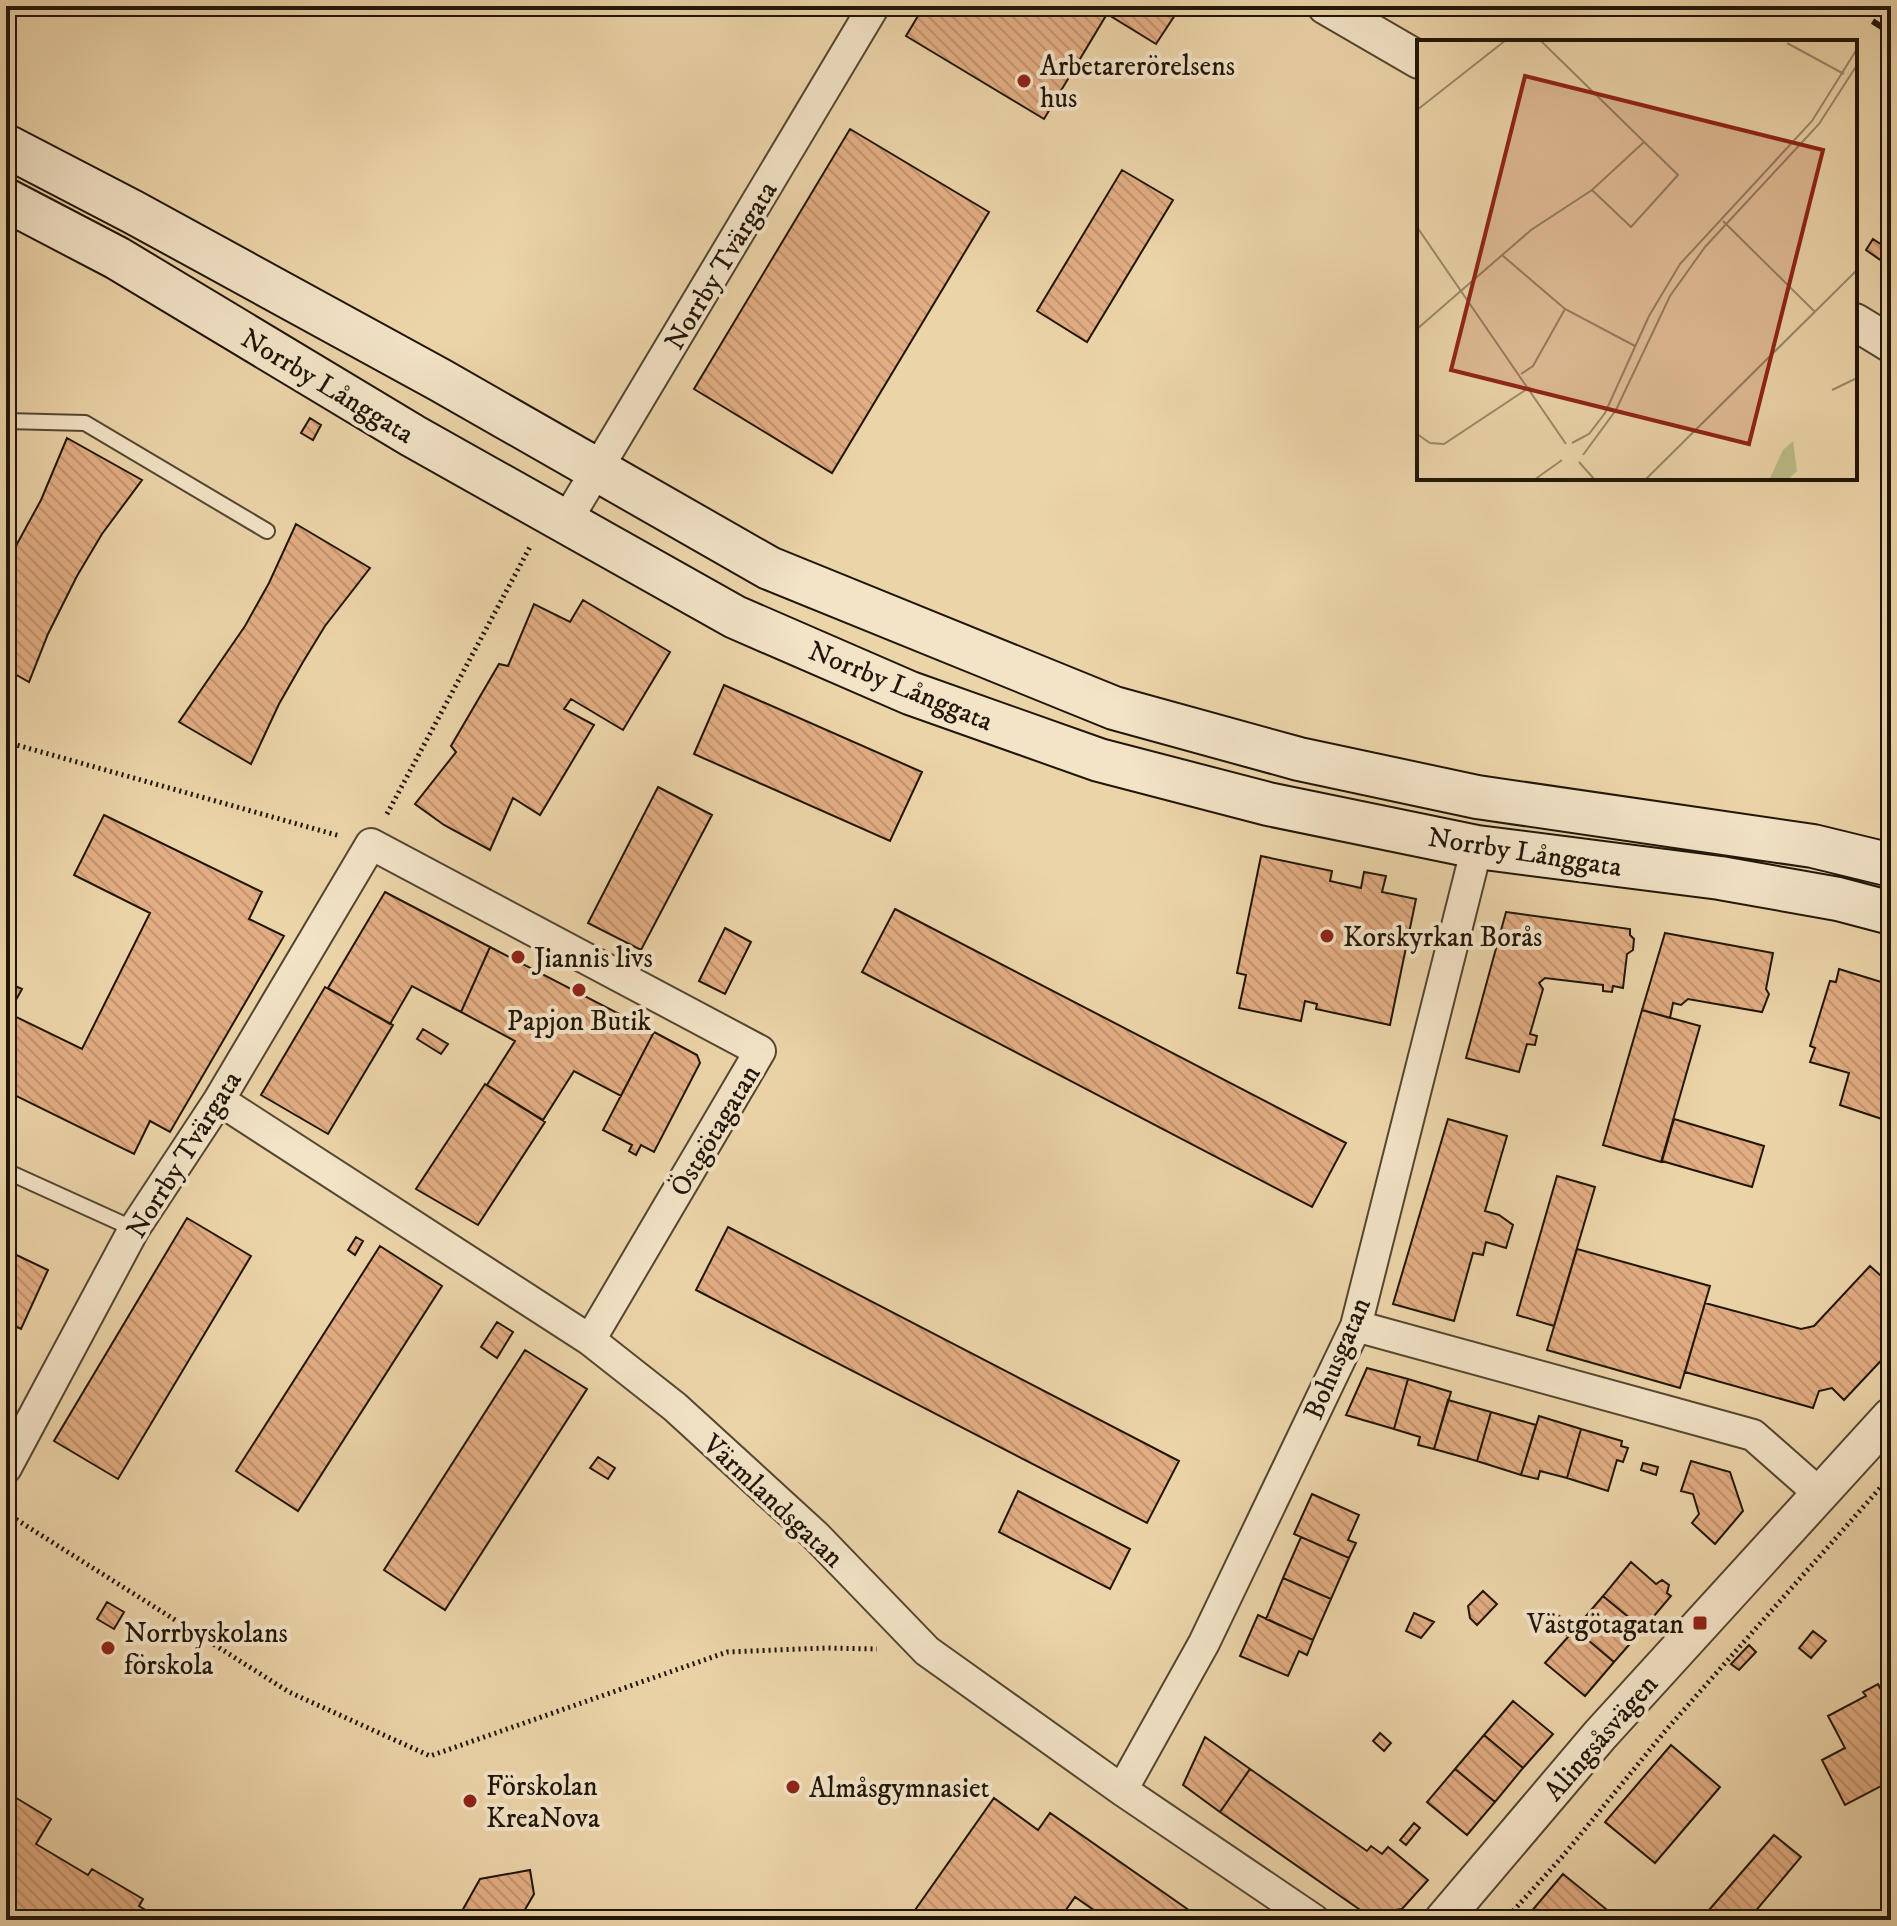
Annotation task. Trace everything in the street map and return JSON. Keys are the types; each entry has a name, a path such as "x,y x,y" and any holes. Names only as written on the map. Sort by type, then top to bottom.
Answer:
{"main road":[{"name":"Norrby Långgata","path":"6,146 426,372 769,568 1114,708 1299,759 1477,797 1813,846 1891,865"},
{"name":"Norrby Långgata","path":"6,200 117,258 413,436 550,531 735,617 924,698 1099,760 1268,804 1477,847 1720,878 1838,899 1891,913"}],"street":[{"name":"Norrby Tvärgata","path":"550,531 596,471 874,6"},
{"path":"1326,6 1417,59"},
{"path":"1857,323 1891,344"},
{"name":"Norrby Tvärgata","path":"6,1468 134,1229 219,1100 371,844"},
{"name":"Östgötagatan","path":"371,844 760,1051 590,1340"},
{"name":"Bohusgatan","path":"1122,1790 1204,1643 1356,1326 1477,847"},
{"name":"Värmlandsgatan","path":"219,1100 590,1340 675,1407 804,1524 927,1651 1122,1790 1314,1920"},
{"path":"1356,1326 1753,1435 1820,1494"},
{"name":"Alingsåsvägen","path":"1443,1920 1600,1735 1889,1421"}],"lane":[{"path":"6,421 85,423 267,531"},
{"path":"6,1171 134,1229"}],"path":[{"path":"6,742 371,844 550,531"},
{"path":"1505,1920 1562,1857 1666,1730 1881,1487"},
{"path":"6,1513 289,1692 430,1756 727,1652 826,1648 927,1651"}],"building":[{"name":"Arbetarerörelsens hus","path":"924,6 1181,6 1156,44 1107,14 1044,119 906,36"},
{"path":"850,129 989,212 832,473 694,389"},
{"path":"1122,170 1173,200 1087,342 1037,311"},
{"path":"6,239 16,243 6,266"},
{"path":"1873,239 1891,251 1886,264 1866,250"},
{"path":"310,418 321,425 313,440 301,433"},
{"path":"67,438 142,480 102,534 77,576 48,634 29,682 6,669 6,564 41,500"},
{"path":"296,524 370,568 325,626 303,662 251,764 179,722 245,626"},
{"path":"583,600 670,652 623,730 571,699 564,709 594,725 540,815 513,798 490,850 444,825 415,804 456,752 451,746 499,664 508,666 534,604 570,622"},
{"path":"724,685 922,772 890,841 694,754"},
{"path":"658,787 712,815 641,950 588,923"},
{"path":"104,815 262,892 249,919 284,936 170,1132 150,1121 134,1154 6,1091 8,1013 82,1049 150,913 74,875"},
{"name":"Korskyrkan Borås","path":"1261,856 1332,871 1330,881 1361,888 1364,872 1386,876 1382,892 1416,899 1390,1025 1316,1009 1317,1004 1305,1001 1301,1021 1239,1008 1246,975 1237,973"},
{"path":"385,892 490,947 461,1012 412,986 390,1024 328,988"},
{"path":"895,909 1346,1143 1312,1207 862,972"},
{"path":"1506,912 1630,929 1634,939 1633,950 1627,954 1623,988 1613,986 1612,992 1603,991 1603,985 1545,978 1539,983 1543,989 1530,1034 1537,1036 1535,1045 1527,1044 1519,1072 1466,1058"},
{"path":"725,928 751,942 725,994 699,981"},
{"path":"1665,933 1773,953 1766,989 1769,994 1762,1012 1688,999 1681,1005 1673,1003 1670,1018 1642,1010"},
{"path":"490,947 654,1032 621,1096 574,1071 543,1120 487,1085 515,1041 461,1012"},
{"path":"1839,969 1891,985 1891,1122 1840,1105 1849,1073 1810,1062 1815,1048 1810,1046 1830,981 1836,982"},
{"path":"6,982 22,989 6,1018"},
{"path":"325,987 393,1025 328,1134 261,1095"},
{"path":"1642,1010 1700,1026 1661,1162 1603,1145"},
{"path":"423,1029 448,1044 441,1054 417,1039"},
{"path":"654,1032 697,1055 700,1063 654,1152 641,1145 636,1155 629,1151 632,1145 603,1130"},
{"path":"485,1084 545,1122 478,1225 416,1189"},
{"path":"1448,1119 1507,1136 1485,1211 1499,1215 1513,1225 1506,1248 1486,1242 1483,1255 1473,1253 1454,1321 1393,1304"},
{"path":"1674,1119 1764,1146 1752,1187 1662,1161"},
{"path":"1557,1176 1595,1187 1554,1326 1517,1315"},
{"path":"187,1218 251,1256 118,1479 54,1441"},
{"path":"728,1227 1179,1461 1147,1523 696,1290"},
{"path":"356,1237 363,1241 355,1255 348,1250"},
{"path":"380,1246 442,1286 298,1511 236,1471"},
{"path":"1577,1249 1710,1286 1680,1388 1547,1350"},
{"path":"6,1250 48,1270 21,1329 6,1322"},
{"path":"1870,1266 1891,1285 1891,1350 1844,1400 1832,1388 1819,1391 1813,1408 1685,1372 1705,1303 1801,1329 1814,1326"},
{"path":"497,1322 513,1332 497,1358 481,1347"},
{"path":"525,1350 587,1389 445,1610 384,1570"},
{"path":"1367,1368 1408,1379 1394,1429 1346,1415"},
{"path":"1408,1379 1451,1392 1434,1449 1418,1445 1420,1437 1394,1429"},
{"path":"1448,1400 1491,1412 1477,1461 1434,1449"},
{"path":"1491,1412 1536,1425 1521,1475 1477,1461"},
{"path":"1539,1416 1581,1429 1567,1478 1540,1471 1538,1479 1521,1475"},
{"path":"1581,1429 1622,1441 1621,1446 1628,1448 1623,1462 1617,1460 1608,1491 1567,1478"},
{"path":"598,1457 615,1468 608,1479 590,1468"},
{"path":"1691,1461 1730,1472 1743,1511 1715,1544 1692,1523 1699,1514 1693,1494 1681,1491"},
{"path":"1643,1463 1658,1467 1656,1475 1641,1470"},
{"path":"1018,1491 1130,1549 1110,1589 999,1532"},
{"path":"1312,1494 1359,1515 1348,1540 1356,1543 1349,1558 1294,1534"},
{"path":"1301,1537 1349,1558 1331,1599 1283,1578"},
{"path":"1631,1562 1656,1584 1662,1580 1669,1585 1667,1593 1671,1596 1643,1629 1603,1596"},
{"path":"1283,1578 1331,1599 1313,1640 1266,1619"},
{"path":"1483,1591 1497,1604 1477,1625 1470,1618 1468,1606"},
{"path":"1603,1596 1643,1629 1614,1662 1575,1629"},
{"path":"107,1602 124,1612 114,1629 97,1619"},
{"path":"1414,1613 1434,1622 1421,1638 1406,1631"},
{"path":"1258,1615 1313,1640 1307,1655 1299,1651 1288,1676 1240,1656"},
{"path":"1558,1615 1575,1629 1569,1636 1560,1633 1551,1624"},
{"path":"1575,1629 1614,1662 1585,1696 1545,1663"},
{"path":"1813,1631 1826,1641 1811,1658 1799,1648"},
{"path":"1749,1645 1756,1652 1739,1670 1731,1664"},
{"path":"1878,1684 1891,1708 1891,1781 1845,1805 1822,1760 1845,1748 1828,1716 1866,1696 1863,1692"},
{"path":"1513,1701 1553,1734 1523,1768 1484,1735"},
{"path":"1380,1733 1391,1743 1384,1751 1373,1741"},
{"path":"1484,1735 1523,1768 1495,1802 1455,1769"},
{"path":"1205,1737 1250,1769 1220,1812 1183,1785"},
{"path":"1671,1745 1720,1787 1655,1863 1605,1822"},
{"path":"1250,1769 1367,1851 1371,1846 1382,1854 1388,1847 1428,1880 1402,1909 1366,1914 1220,1812"},
{"path":"1455,1769 1495,1802 1467,1835 1427,1802"},
{"path":"13,1796 51,1819 36,1844 88,1875 92,1869 143,1899 139,1906 162,1920 6,1920 6,1807"},
{"path":"994,1798 1038,1830 1050,1813 1203,1920 1108,1920 1075,1897 1059,1920 908,1920"},
{"path":"1414,1823 1420,1828 1406,1845 1400,1840"},
{"path":"1774,1835 1801,1857 1748,1920 1721,1920 1709,1910"},
{"path":"530,1870 534,1894 519,1920 457,1920 480,1879"},
{"path":"1563,1874 1606,1909 1596,1920 1524,1920"}],"railway":[{"path":"1849,6 1891,33"}],"place":[{"name":"Arbetarerörelsens hus","path":"1024,81"},
{"name":"Korskyrkan Borås","path":"1327,936"},
{"name":"Jiannis livs","path":"518,957"},
{"name":"Papjon Butik","path":"579,990"},
{"name":"Västgötagatan","path":"1700,1623"},
{"name":"Norrbyskolans förskola","path":"108,1648"},
{"name":"Almåsgymnasiet","path":"793,1787"},
{"name":"Förskolan KreaNova","path":"470,1801"}]}
